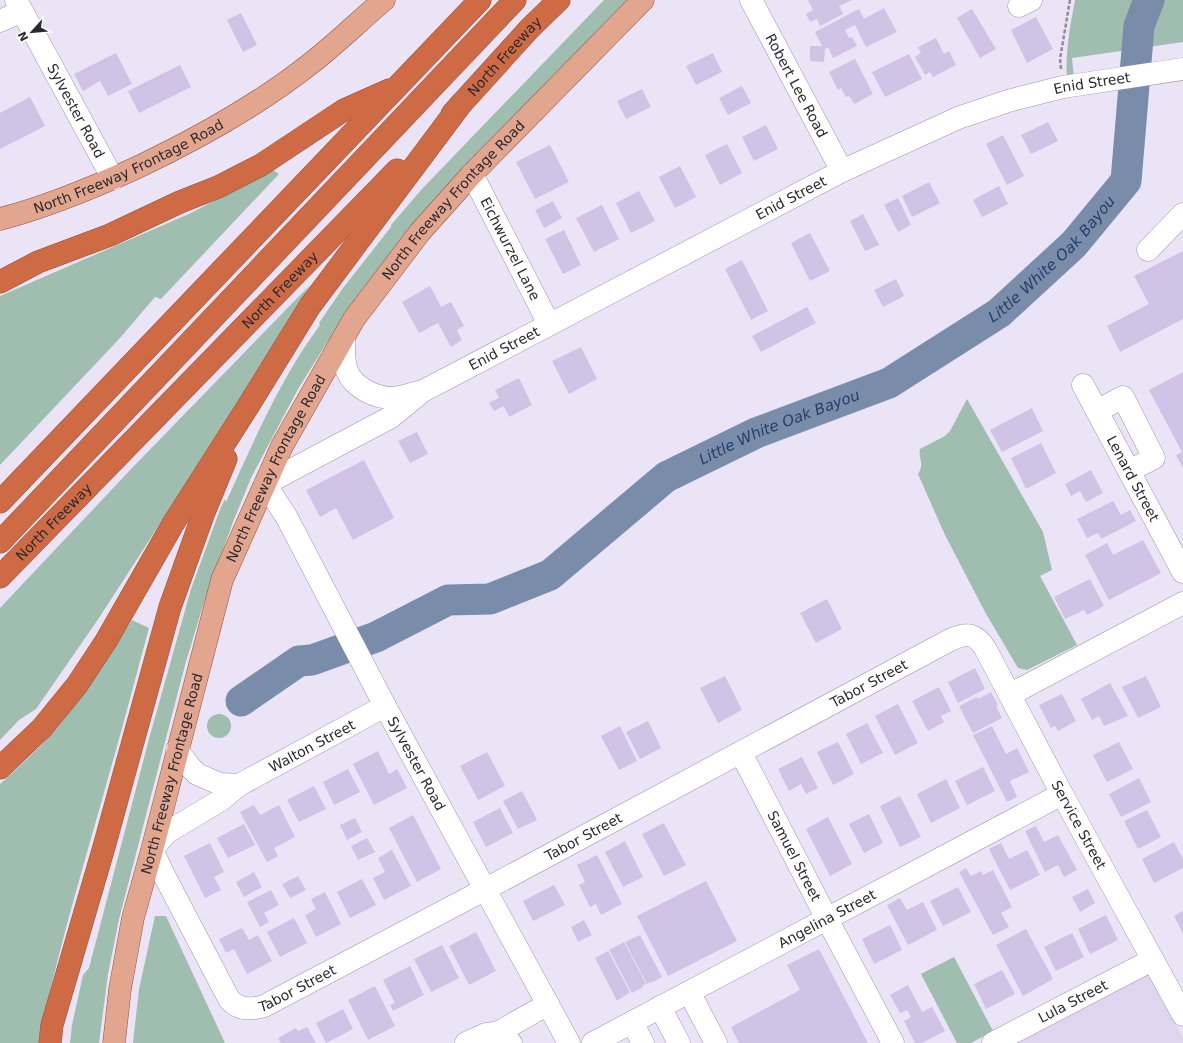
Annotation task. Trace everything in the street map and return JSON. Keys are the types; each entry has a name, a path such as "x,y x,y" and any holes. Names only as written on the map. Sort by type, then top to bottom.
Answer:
{"highway":[{"path":"0,502 480,0"},
{"name":"North Freeway","path":"0,542 515,0"},
{"name":"North Freeway","path":"0,577 461,104 530,28 559,0"},
{"path":"0,282 38,262 110,235 180,202 218,187 261,165 344,110 399,86"},
{"path":"0,768 42,728 77,685 106,641 173,524 310,306 461,104"},
{"path":"0,268 38,262"},
{"path":"50,1043 52,1025 79,935 170,607 203,515 247,408"},
{"path":"64,1043 79,935"}],"main road":[{"name":"North Freeway Frontage Road","path":"0,219 35,209 113,179 178,148 231,118 311,64 384,0"},
{"name":"North Freeway Frontage Road","path":"114,1043 120,989 133,918 222,580 282,446 354,319 420,232 472,174 643,0"}],"street":[{"name":"Robert Lee Road","path":"751,0 842,171"},
{"name":"Sylvester Road","path":"19,6 113,179"},
{"path":"0,21 19,6"},
{"name":"Enid Street","path":"265,484 391,417 423,391 549,324 842,171 958,118 1008,101 1063,87 1183,69"},
{"name":"Eichwurzel Lane","path":"472,174 549,324"},
{"path":"1148,250 1183,214"},
{"name":"Enid Street","path":"344,337 344,357 348,371 353,380 360,387 383,397 392,398 423,391"},
{"name":"Lenard Street","path":"1083,385 1183,572"},
{"path":"1097,411 1123,398 1154,458 1129,471"},
{"name":"Sylvester Road","path":"265,484 286,516 385,706 484,890 569,1043"},
{"path":"1011,694 1183,603"},
{"name":"Tabor Street","path":"152,850 210,964 232,1002 239,1007 255,1009 264,1006 484,890 950,640 961,636 974,636"},
{"name":"Service Street","path":"974,636 981,641 1011,694 1062,794 1183,1015"},
{"name":"Walton Street","path":"152,850 166,833 222,800 239,785 385,706"},
{"path":"177,750 197,774 220,784 239,785"},
{"name":"Samuel Street","path":"740,753 893,1043"},
{"name":"Angelina Street","path":"592,1043 1062,794"},
{"name":"Lula Street","path":"993,1043 1152,960"},
{"path":"689,992 716,1043"},
{"path":"466,1043 486,1034 505,1038 548,1004"},
{"path":"660,1007 679,1043"},
{"path":"632,1022 643,1043"}],"path":[{"path":"1062,73 1060,59 1070,0"}],"shaded area":[{"path":"1148,974 1183,1038 1183,1043 1009,1043"}],"green space":[{"path":"604,0 628,0 441,192 362,290 298,389 251,478 205,599 185,665 119,919 108,974 99,1043 70,1043 72,1025 83,975 89,968 149,739 191,589 221,507 225,499 226,502 268,411 292,367 320,325 319,323 343,288 391,227 391,225 422,189"},
{"path":"1075,0 1183,0 1183,42 1072,58 1074,79 1067,80 1067,50"},
{"path":"273,170 279,174 161,299 155,297 120,338 0,465 0,296 191,213"},
{"path":"310,285 216,437 99,618 36,709 19,720 0,740 0,608 134,466"},
{"path":"967,399 1043,532 1052,570 1040,576 1077,645 1027,670 1018,668 985,612 945,535 918,474 921,467 920,449 945,436 950,431"},
{"path":"132,620 149,628 81,872 54,974 39,1043 0,1043 0,784 37,750 57,728 87,689"},
{"path":"219,714 227,718 231,726 227,734 219,738 211,734 207,726 211,718"},
{"path":"155,916 166,916 225,1043 133,1043 139,989"},
{"path":"954,957 993,1031 971,1043 957,1043 921,974"}],"building":[{"path":"808,0 852,0 839,6 843,14 820,26 817,19 810,22 806,14 813,10"},
{"path":"884,8 897,32 866,47 855,25 845,30 849,38 852,37 857,46 833,58 828,47 825,49 824,62 810,61 810,46 822,46 815,32 859,9 864,19"},
{"path":"972,9 996,49 980,58 957,18"},
{"path":"241,13 257,45 243,52 227,20"},
{"path":"1036,17 1053,49 1027,63 1011,30"},
{"path":"936,38 944,54 949,51 956,65 933,77 930,72 925,75 915,57 921,53 918,47"},
{"path":"116,53 132,84 108,96 100,81 83,91 74,74"},
{"path":"713,53 722,72 696,85 686,66"},
{"path":"909,54 922,79 885,97 872,72"},
{"path":"855,59 873,94 854,104 849,96 846,97 841,88 838,90 829,72"},
{"path":"180,65 191,87 139,113 128,91"},
{"path":"742,86 751,103 728,115 719,98"},
{"path":"642,89 651,107 626,119 617,101"},
{"path":"30,97 45,126 0,149 0,113"},
{"path":"1048,122 1058,141 1031,154 1021,135"},
{"path":"766,125 778,149 754,161 742,137"},
{"path":"1003,135 1024,176 1007,185 986,144"},
{"path":"727,144 742,173 720,185 705,155"},
{"path":"550,145 569,182 535,199 516,162"},
{"path":"680,166 696,197 675,208 659,177"},
{"path":"929,182 940,203 912,217 902,196"},
{"path":"999,186 1008,204 982,217 973,200"},
{"path":"639,191 655,221 631,233 616,203"},
{"path":"898,198 911,225 898,232 884,205"},
{"path":"553,201 562,218 544,228 535,210"},
{"path":"602,205 619,239 594,252 576,218"},
{"path":"863,214 879,245 865,251 850,221"},
{"path":"564,230 581,265 563,274 545,239"},
{"path":"810,233 830,271 810,281 791,243"},
{"path":"1183,251 1183,319 1120,352 1107,326 1149,304 1134,276"},
{"path":"742,260 768,311 751,320 725,269"},
{"path":"896,279 904,296 883,307 874,290"},
{"path":"430,286 441,307 451,302 464,326 457,330 462,340 451,347 438,323 419,333 402,302"},
{"path":"807,307 816,323 761,352 752,336"},
{"path":"581,347 597,379 569,394 552,361"},
{"path":"1183,372 1183,468 1176,455 1182,452 1149,390"},
{"path":"519,378 532,405 509,417 504,406 494,411 489,403 499,398 495,390"},
{"path":"1032,408 1043,431 1002,452 990,430"},
{"path":"417,432 428,454 410,463 398,441"},
{"path":"1041,443 1056,473 1026,489 1011,458"},
{"path":"364,460 394,518 353,540 336,508 320,517 306,490"},
{"path":"1091,470 1103,493 1086,502 1080,491 1071,496 1065,484"},
{"path":"1113,501 1121,515 1130,510 1136,521 1101,539 1098,533 1087,538 1077,519"},
{"path":"1143,540 1161,573 1109,600 1085,555 1107,543 1113,555"},
{"path":"1090,579 1104,606 1087,615 1084,610 1065,619 1054,597"},
{"path":"827,599 842,629 816,643 800,613"},
{"path":"975,668 985,689 958,703 948,682"},
{"path":"725,676 742,710 718,723 700,688"},
{"path":"1146,676 1161,707 1138,718 1122,687"},
{"path":"1110,683 1128,716 1104,726 1099,716 1092,720 1081,699"},
{"path":"939,687 951,711 941,716 944,722 928,731 912,701"},
{"path":"991,692 998,705 996,706 1002,718 973,733 959,706 977,697 978,699"},
{"path":"1062,694 1076,721 1058,731 1055,726 1051,728 1039,705"},
{"path":"898,704 918,743 895,755 875,716"},
{"path":"648,721 661,748 640,759 626,732"},
{"path":"867,723 883,753 861,764 846,734"},
{"path":"620,726 637,761 619,770 601,736"},
{"path":"992,726 1006,754 1017,748 1029,772 1010,781 1017,797 1007,802 973,735"},
{"path":"838,742 854,774 833,785 817,752"},
{"path":"1119,742 1133,769 1107,782 1093,755"},
{"path":"378,751 389,774 397,769 407,788 374,805 353,764"},
{"path":"487,752 505,786 478,800 460,766"},
{"path":"802,757 818,788 806,794 801,784 789,791 778,769"},
{"path":"983,767 995,791 967,805 955,781"},
{"path":"348,769 360,792 334,805 323,782"},
{"path":"1139,778 1151,802 1121,817 1109,794"},
{"path":"946,779 960,808 931,823 917,794"},
{"path":"314,786 326,809 299,822 287,800"},
{"path":"522,791 537,820 518,829 503,801"},
{"path":"900,796 921,837 900,847 880,806"},
{"path":"254,805 260,815 279,805 295,837 274,848 278,856 267,862 240,812"},
{"path":"500,808 513,833 486,847 473,822"},
{"path":"1147,810 1161,837 1138,849 1124,821"},
{"path":"869,814 883,843 864,853 849,824"},
{"path":"413,815 441,869 417,882 389,828"},
{"path":"828,817 852,864 830,876 806,829"},
{"path":"355,818 362,832 347,840 340,825"},
{"path":"664,823 686,865 664,876 642,834"},
{"path":"244,824 255,845 228,858 217,838"},
{"path":"1036,826 1044,842 1058,835 1077,870 1064,877 1058,865 1045,872 1025,831"},
{"path":"367,838 375,852 358,860 351,846"},
{"path":"625,841 643,877 623,887 605,852"},
{"path":"1174,842 1183,859 1183,868 1154,883 1142,859"},
{"path":"210,843 224,872 214,877 221,890 205,898 184,856"},
{"path":"1001,843 1009,859 1027,850 1040,875 1010,890 989,849"},
{"path":"392,850 411,886 384,900 373,878 385,872 378,858"},
{"path":"597,855 622,904 601,915 596,904 590,907 579,885 585,882 577,865"},
{"path":"966,868 971,876 981,871 983,875 993,870 1012,907 1001,913 1009,927 993,935 959,872"},
{"path":"254,872 262,887 244,897 236,882"},
{"path":"298,876 306,890 290,898 282,884"},
{"path":"362,879 376,905 350,918 337,892"},
{"path":"706,881 737,941 668,976 637,916"},
{"path":"554,885 565,905 533,921 523,901"},
{"path":"958,887 971,912 943,926 930,901"},
{"path":"1088,889 1095,903 1080,912 1072,897"},
{"path":"271,890 279,905 264,913 269,922 260,927 247,902"},
{"path":"325,892 341,924 316,937 305,915 316,909 311,899"},
{"path":"900,898 907,910 923,902 937,930 908,945 887,905"},
{"path":"1183,911 1183,934 1174,916"},
{"path":"1106,915 1118,940 1090,954 1078,929"},
{"path":"294,918 307,943 280,957 267,932"},
{"path":"584,920 592,935 578,942 571,927"},
{"path":"890,925 902,950 874,964 862,939"},
{"path":"242,928 249,940 258,935 272,961 247,974 234,949 226,953 219,939"},
{"path":"1026,929 1053,979 1023,996 996,945"},
{"path":"476,932 496,971 469,985 449,946"},
{"path":"1072,933 1084,957 1056,971 1044,947"},
{"path":"640,935 662,977 647,984 625,942"},
{"path":"624,942 646,984 632,993 609,950"},
{"path":"442,945 459,978 431,992 414,959"},
{"path":"819,949 868,1043 739,1043 731,1027 800,990 787,965"},
{"path":"608,951 630,992 617,1001 595,958"},
{"path":"410,966 424,995 393,1011 390,1005 395,1003 383,980"},
{"path":"1002,970 1015,994 986,1009 974,984"},
{"path":"908,985 922,1012 932,1007 945,1031 922,1043 915,1043 904,1021 911,1017 907,1010 900,1013 890,995"},
{"path":"375,986 395,1026 368,1040 348,1000"},
{"path":"343,1009 353,1029 326,1043 316,1023"},
{"path":"307,1027 316,1043 281,1043 278,1038 296,1028 298,1031"}],"waterway":[{"name":"Little White Oak Bayou","path":"241,701 299,661 312,660 376,637 448,600 490,599 550,575 666,477 756,433 889,383 999,313 1074,244 1126,181 1139,26 1149,0"}]}
